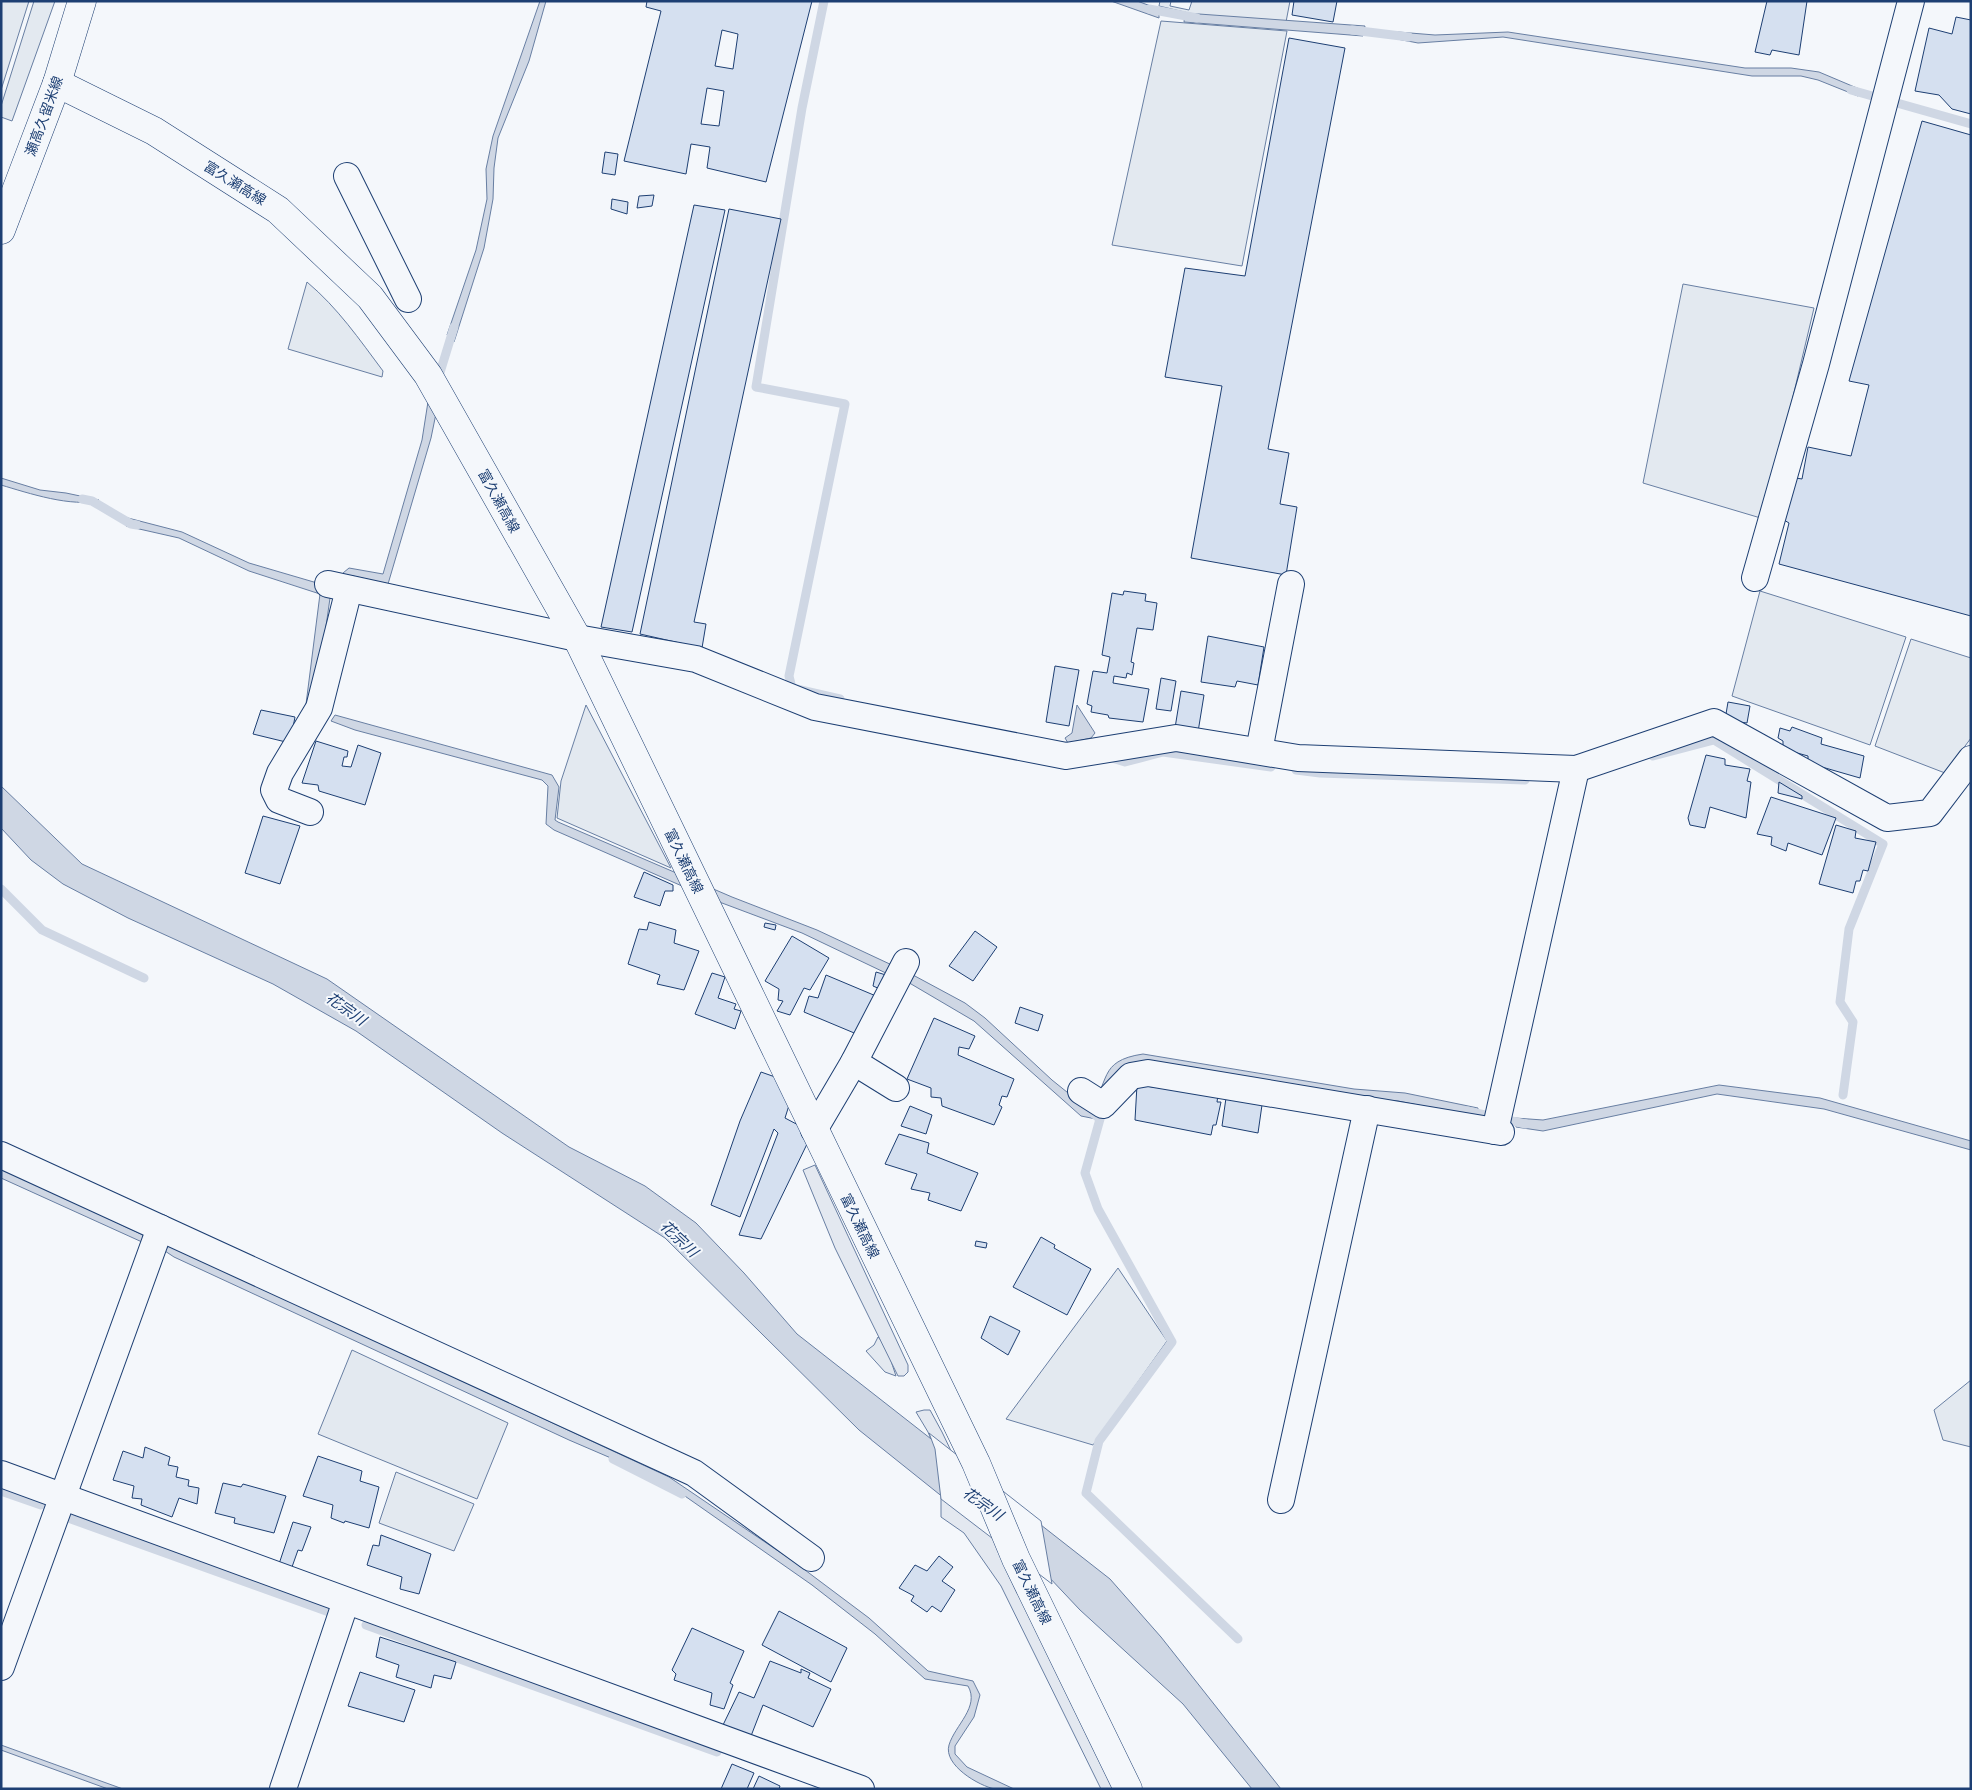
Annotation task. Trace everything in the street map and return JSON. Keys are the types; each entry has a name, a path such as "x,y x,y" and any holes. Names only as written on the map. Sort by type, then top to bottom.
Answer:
{"main road":[{"name":"瀬高久留米線","path":"1,230 57,83 82,1"},
{"name":"富久瀬高線","path":"57,83 154,131 278,210 370,297 428,375 577,638 976,1463 1016,1559 1128,1789"}],"street":[{"path":"1755,578 1816,364 1911,1"},
{"path":"347,176 408,300"},
{"path":"1259,751 1291,584"},
{"path":"310,812 279,800 274,790 280,772 319,708 338,586 577,638 696,659 815,707 1066,756 1176,738 1298,758 1576,769 1714,722 1886,818 1930,813 1971,759"},
{"path":"1081,1091 1103,1105 1131,1076 1148,1073 1498,1132 1576,769"},
{"path":"814,1130 854,1062 906,962"},
{"path":"854,1062 896,1088"},
{"path":"1281,1500 1367,1110"},
{"path":"1,1155 694,1473 811,1558"},
{"path":"1,1667 64,1498 160,1228"},
{"path":"1,1474 861,1789"},
{"path":"282,1789 346,1601"}],"shaded area":[{"path":"1,1 29,1 1,90"},
{"path":"34,1 55,1 12,121 1,117 1,106"},
{"path":"1160,1 1171,1 1170,6 1189,10 1192,1 1290,1 1286,22 1197,15 1159,6"},
{"path":"1161,21 1287,31 1242,266 1112,245"},
{"path":"307,282 329,302 348,324 383,371 382,377 288,349"},
{"path":"1683,284 1814,308 1764,519 1643,483"},
{"path":"1760,591 1906,637 1870,745 1732,696"},
{"path":"1911,639 1971,658 1971,738 1945,773 1875,746"},
{"path":"586,705 671,868 557,818 561,781"},
{"path":"815,1165 908,1365 908,1372 904,1376 898,1376 835,1248 803,1170"},
{"path":"1118,1268 1167,1341 1093,1445 1006,1419"},
{"path":"878,1337 886,1346 896,1376 885,1372 866,1351 874,1345"},
{"path":"352,1350 508,1423 477,1499 318,1434"},
{"path":"1971,1380 1971,1447 1943,1440 1934,1410"},
{"path":"930,1410 942,1432 1113,1789 1101,1789 1001,1586 964,1533 941,1517 941,1490 935,1449 928,1432 916,1412"},
{"path":"396,1472 474,1504 454,1551 379,1523"}],"water":[{"path":"540,1 546,1 529,61 498,138 494,168 493,199 484,248 454,342 447,335 476,250 487,199 486,169 493,136"},
{"path":"1111,1 1137,1 1159,9 1159,18"},
{"path":"1185,13 1365,26 1363,36 1184,22"},
{"path":"1398,32 1435,35 1508,32 1745,68 1791,68 1819,72 1864,91 1858,96 1818,80 1801,76 1752,76 1503,37 1418,43 1397,39"},
{"path":"430,389 441,389 431,438 388,584 353,576 349,579 343,573 349,568 383,574 422,440"},
{"path":"1,478 40,490 99,500 77,502 50,498 1,485"},
{"path":"128,518 182,532 249,563 324,585 331,591 315,704 305,712 320,594 249,571 179,538 126,526"},
{"path":"1077,705 1095,733 1091,738 1068,743 1065,738 1072,733"},
{"path":"335,715 552,775 559,787 555,820 558,822 732,897 817,930 894,966 890,975 802,933 714,900 554,830 546,824 548,786 542,780 355,730 331,721"},
{"name":"花宗川","path":"1,786 82,864 327,979 569,1147 645,1186 696,1223 744,1273 797,1334 1110,1579 1161,1637 1281,1789 1252,1789 1183,1704 1080,1610 1047,1575 984,1530 859,1430 665,1238 502,1133 356,1031 273,984 128,918 63,884 31,860 1,828"},
{"path":"913,975 965,1003 985,1018 1052,1080 1088,1109 1111,1068 1128,1057 1143,1054 1354,1089 1405,1093 1478,1108 1477,1117 1398,1101 1351,1098 1139,1062 1096,1119 1081,1116 974,1021 906,981"},
{"path":"1719,1085 1820,1098 1971,1141 1971,1150 1824,1109 1717,1094 1543,1131 1516,1127 1515,1118 1543,1120"},
{"path":"1,1168 143,1235 142,1242 1,1178"},
{"path":"169,1245 669,1477 793,1561 869,1618 928,1671 973,1681 980,1695 974,1717 955,1746 955,1754 967,1767 1014,1789 995,1789 980,1784 964,1773 951,1760 949,1745 969,1709 971,1701 968,1686 925,1679 875,1634 812,1585 662,1480 569,1440 174,1257 165,1251"},
{"path":"1,1745 123,1789 108,1789 1,1750"}],"pier":[{"path":"929,1433 1041,1521 1052,1584 941,1499 935,1449"}],"building":[{"path":"647,1 812,1 766,182 707,168 710,147 691,144 686,174 624,161 661,11 646,7","holes":["722,30 738,34 733,69 715,66","707,88 724,91 719,126 701,124"]},
{"path":"1294,1 1337,1 1333,22 1292,15"},
{"path":"1767,1 1807,1 1799,55 1772,50 1770,55 1755,52"},
{"path":"1956,17 1971,20 1971,114 1952,109 1939,95 1915,91 1929,28 1952,34"},
{"path":"1289,38 1345,48 1268,449 1289,453 1280,504 1297,507 1286,575 1191,558 1222,386 1165,377 1185,268 1245,276"},
{"path":"1922,121 1971,135 1971,616 1779,564 1789,523 1784,520 1796,478 1802,479 1808,447 1851,456 1869,385 1849,381"},
{"path":"605,152 618,154 615,175 602,173"},
{"path":"654,195 652,206 637,208 639,196"},
{"path":"612,199 628,202 627,214 611,209"},
{"path":"694,205 725,210 632,632 601,627"},
{"path":"729,209 781,219 694,622 706,624 702,648 640,634"},
{"path":"1124,591 1146,594 1145,601 1157,603 1153,630 1137,628 1131,662 1134,663 1132,675 1127,673 1126,678 1114,676 1113,683 1149,689 1143,722 1109,718 1108,715 1091,712 1092,706 1087,704 1093,671 1107,673 1110,657 1102,655 1112,593 1123,595"},
{"path":"1208,636 1264,647 1258,685 1237,681 1235,687 1201,682"},
{"path":"1055,666 1079,670 1069,726 1046,722"},
{"path":"1161,678 1176,681 1171,711 1156,709"},
{"path":"1181,691 1204,695 1198,732 1175,728"},
{"path":"1728,702 1750,706 1747,723 1725,720"},
{"path":"261,710 295,717 290,743 253,734"},
{"path":"1792,727 1822,738 1821,744 1864,756 1860,778 1808,763 1808,756 1783,749 1783,741 1778,738 1780,728 1790,731"},
{"path":"316,741 348,751 342,766 351,767 358,745 381,753 365,805 319,791 318,785 302,783"},
{"path":"1706,755 1725,759 1725,765 1750,769 1747,781 1751,782 1746,818 1710,807 1705,828 1690,825 1688,818"},
{"path":"1779,782 1802,796 1802,799 1778,793"},
{"path":"1771,797 1836,818 1822,855 1788,843 1786,851 1771,845 1772,837 1757,834"},
{"path":"263,816 300,826 280,884 245,873"},
{"path":"1836,825 1856,831 1855,838 1876,842 1868,871 1863,870 1860,881 1856,881 1853,893 1819,884"},
{"path":"644,872 673,885 673,891 665,891 660,906 634,897"},
{"path":"649,922 676,930 674,943 699,951 684,990 657,984 660,975 628,964 639,929 647,930"},
{"path":"765,923 776,925 775,930 764,927"},
{"path":"975,931 997,947 973,981 949,966"},
{"path":"792,936 829,958 810,990 804,988 790,1015 777,1011 783,1001 778,1000 779,989 765,981"},
{"path":"876,972 886,975 880,989 873,986"},
{"path":"712,973 725,977 718,998 736,1004 734,1009 741,1011 735,1029 695,1014"},
{"path":"826,975 876,996 859,1035 804,1012 809,996 818,998"},
{"path":"1020,1007 1043,1015 1038,1031 1015,1023"},
{"path":"934,1018 975,1036 969,1049 959,1047 958,1055 1014,1079 1007,1097 1002,1096 999,1105 1002,1107 994,1125 942,1106 941,1098 931,1097 931,1088 907,1079"},
{"path":"761,1072 778,1078 791,1099 785,1118 802,1127 808,1142 761,1239 739,1235 778,1133 774,1129 740,1217 711,1205 740,1121"},
{"path":"1137,1085 1218,1095 1217,1102 1221,1102 1216,1125 1213,1125 1211,1135 1135,1120"},
{"path":"1226,1098 1262,1105 1258,1133 1222,1126"},
{"path":"910,1106 932,1115 926,1134 901,1126"},
{"path":"899,1134 929,1143 927,1153 978,1173 961,1211 928,1200 930,1193 911,1189 917,1174 885,1164"},
{"path":"1041,1237 1055,1245 1054,1248 1091,1269 1067,1315 1013,1287"},
{"path":"976,1241 987,1243 986,1248 975,1246"},
{"path":"990,1316 1020,1331 1008,1355 981,1338"},
{"path":"145,1447 170,1457 168,1465 178,1467 176,1477 189,1480 188,1486 199,1488 197,1504 179,1498 172,1517 141,1505 142,1499 132,1498 134,1486 113,1480 123,1451 143,1458"},
{"path":"318,1456 362,1471 360,1481 379,1487 369,1528 345,1521 344,1523 331,1518 333,1505 303,1496"},
{"path":"223,1483 241,1487 243,1484 286,1496 274,1533 234,1523 235,1518 215,1513"},
{"path":"293,1522 311,1527 302,1551 298,1550 292,1567 279,1564"},
{"path":"381,1535 431,1554 419,1594 400,1589 402,1577 367,1565 373,1545 379,1546"},
{"path":"939,1556 953,1567 942,1581 955,1590 941,1612 932,1606 927,1612 911,1601 914,1596 899,1588 915,1565 927,1571"},
{"path":"779,1611 847,1648 831,1682 762,1645"},
{"path":"692,1628 744,1651 730,1683 733,1685 724,1709 710,1705 712,1693 674,1680 676,1674 672,1670"},
{"path":"380,1637 456,1662 451,1679 434,1675 431,1688 396,1677 399,1665 376,1657"},
{"path":"770,1661 801,1673 801,1669 810,1673 808,1678 831,1689 813,1727 763,1705 751,1736 723,1725 739,1692 754,1698"},
{"path":"360,1672 415,1690 404,1722 348,1706"},
{"path":"732,1764 754,1773 747,1789 721,1789"},
{"path":"759,1776 780,1786 779,1789 753,1789"}],"waterway":[{"path":"824,1 802,108 756,387 845,404 789,676 792,688 840,699"},
{"path":"1149,9 1197,18"},
{"path":"1352,30 1409,37"},
{"path":"1851,90 1971,124"},
{"path":"438,379 454,327"},
{"path":"82,499 92,501 131,524 137,525"},
{"path":"1653,756 1714,740 1883,844 1849,929 1840,1002 1853,1022 1843,1095"},
{"path":"1109,757 1125,762 1163,752 1271,767"},
{"path":"1296,770 1320,773 1525,780"},
{"path":"1,889 42,930 144,978"},
{"path":"1467,1111 1526,1124"},
{"path":"1094,1114 1100,1119 1085,1173 1098,1209 1172,1342 1099,1441 1086,1493 1238,1639"},
{"path":"613,1459 682,1494"},
{"path":"1,1491 41,1505"},
{"path":"71,1519 329,1612"},
{"path":"366,1625 717,1752"}]}
